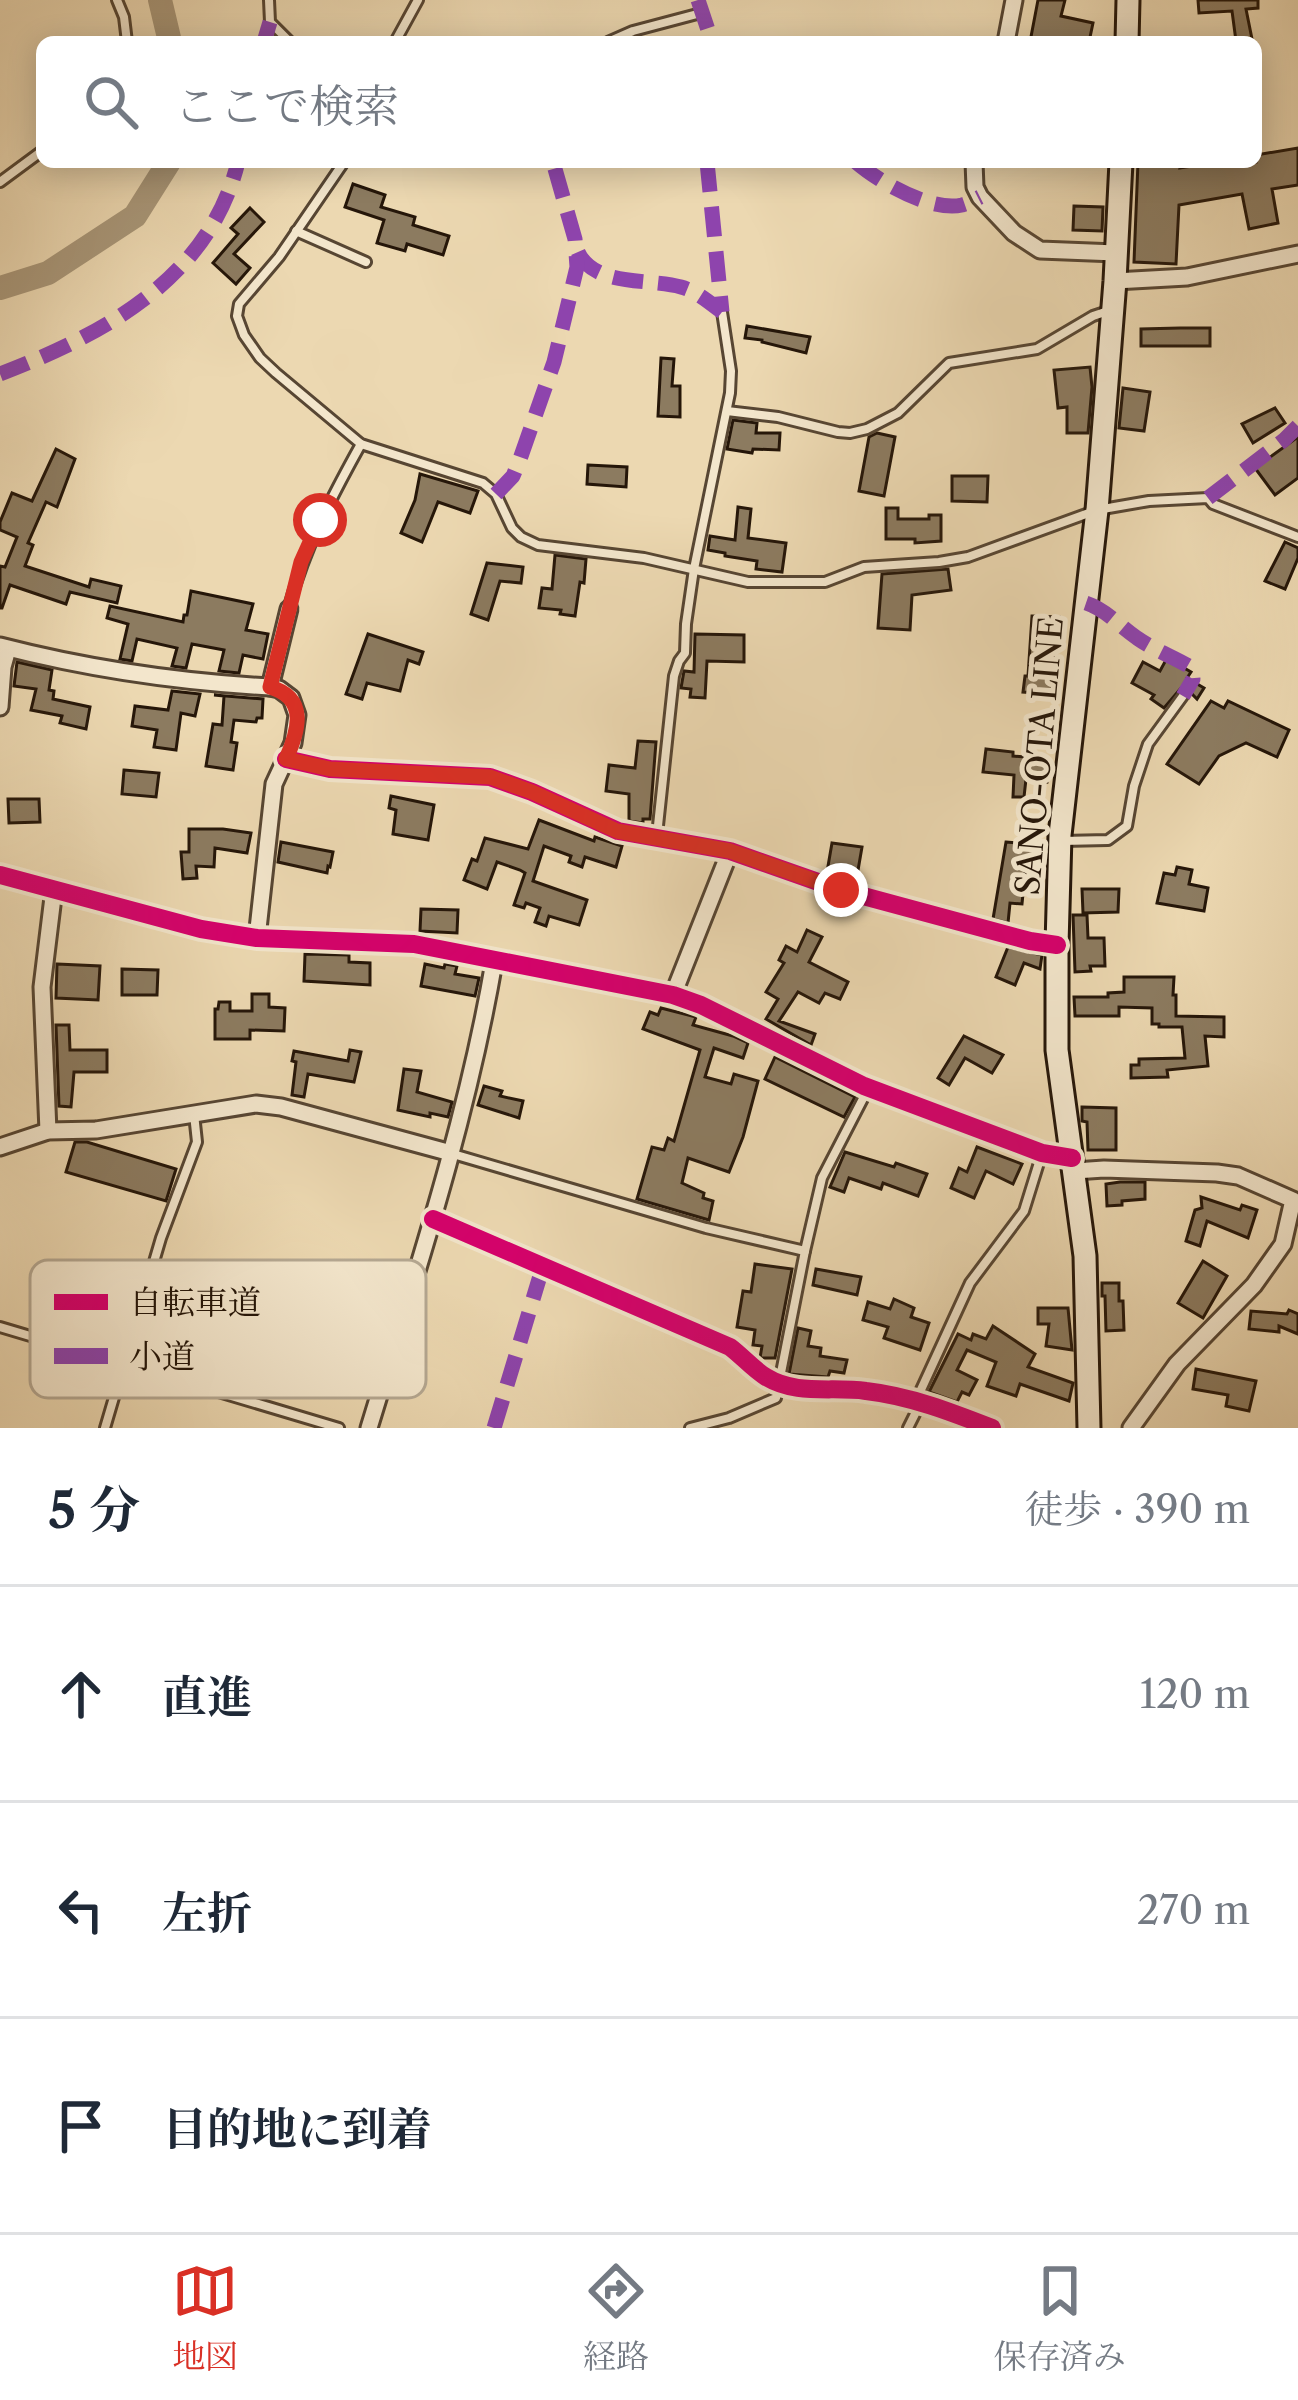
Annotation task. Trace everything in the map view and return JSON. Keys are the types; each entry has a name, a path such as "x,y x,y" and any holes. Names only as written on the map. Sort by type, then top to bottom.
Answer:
{"main road":[{"path":"1127,36 1128,0"},
{"name":"SANO-OTA LINE","path":"1089,1428 1084,1256 1057,1050 1057,945 1060,841 1097,510 1121,168"}],"street":[{"path":"1007,36 1014,0"},
{"path":"974,168 980,197 1014,233 1040,250 1116,253"},
{"path":"1115,281 1187,277 1298,254"},
{"path":"270,687 289,610"},
{"path":"0,707 4,648 120,673 270,687 291,698 296,706 296,732 274,784 257,938"},
{"path":"286,759 330,769 490,777 617,831 730,851 841,890 1057,945"},
{"path":"673,995 730,851"},
{"path":"0,875 201,928 257,938 415,944 673,995 868,1088 1074,1164 1238,1176 1296,1200 1290,1246 1178,1364 1132,1428"},
{"path":"48,1131 42,987 54,889"},
{"path":"420,1260 451,1153 494,962"},
{"path":"0,1147 48,1131 96,1130 256,1104 451,1153"},
{"path":"433,1219 730,1347 778,1384 803,1390 864,1390 918,1401 992,1428"},
{"path":"369,1428 378,1398"}],"lane":[{"path":"117,0 126,36"},
{"path":"269,0 270,22 284,36"},
{"path":"398,36 418,0"},
{"path":"622,36 701,13"},
{"path":"0,182 36,156"},
{"path":"340,168 279,257 239,304 237,316 244,334 260,358 361,444 483,483 496,494 512,528 538,544 644,558 748,582 825,582 864,567 968,556 1097,510 1149,501 1208,498 1298,537"},
{"path":"296,231 366,262"},
{"path":"726,411 778,417 838,432 867,429 898,413 950,363 1037,349 1093,316 1113,310"},
{"path":"656,839 674,676 685,653 694,569 731,371 722,311"},
{"path":"289,610 301,562 361,444"},
{"path":"1060,841 1108,840 1127,826 1148,744 1183,696"},
{"path":"690,1428 776,1398 823,1178 868,1088"},
{"path":"155,1260 196,1142 194,1113"},
{"path":"451,1153 706,1228 805,1251"},
{"path":"908,1428 970,1283 1024,1211 1042,1153"},
{"path":"0,1327 30,1336"},
{"path":"105,1428 114,1398"},
{"path":"236,1398 338,1428"}],"building":[{"path":"1038,0 1065,0 1061,16 1093,23 1090,36 1031,36"},
{"path":"1198,0 1258,0 1258,8 1246,9 1251,36 1235,36 1232,11 1199,13"},
{"path":"1298,148 1298,185 1272,189 1278,223 1249,229 1242,194 1179,205 1176,264 1134,262 1138,168 1262,168 1262,154"},
{"path":"353,184 385,195 381,207 415,217 413,225 449,236 443,255 407,244 405,251 377,243 384,220 345,207"},
{"path":"1074,206 1103,207 1102,231 1073,230"},
{"path":"250,208 264,222 234,254 250,268 236,284 213,263 238,234 231,228"},
{"path":"747,326 810,337 806,353 745,338"},
{"path":"1210,328 1210,346 1141,346 1141,329"},
{"path":"661,358 674,359 672,386 680,386 680,417 658,416"},
{"path":"1090,367 1088,433 1067,433 1067,407 1058,408 1054,370"},
{"path":"1123,388 1150,392 1144,431 1119,428"},
{"path":"1275,408 1285,423 1253,443 1242,424"},
{"path":"733,420 757,423 756,433 780,433 779,450 727,449"},
{"path":"877,433 895,437 884,496 859,491 869,437"},
{"path":"1298,437 1298,478 1275,495 1255,468"},
{"path":"56,449 75,459 57,507 46,502 28,543 33,545 25,566 89,587 91,579 121,586 117,603 70,592 66,604 10,585 0,608 0,566 5,567 17,537 0,530 0,522 12,493 32,501"},
{"path":"588,465 627,467 626,487 587,484"},
{"path":"420,474 478,491 470,513 438,502 422,542 401,533"},
{"path":"952,476 988,476 987,502 952,501"},
{"path":"738,507 751,509 748,538 786,543 782,572 756,569 757,561 708,550 710,536 735,540"},
{"path":"886,508 898,508 898,519 941,515 941,541 886,539"},
{"path":"1285,542 1298,548 1298,558 1285,589 1265,581"},
{"path":"555,555 586,559 575,616 539,608 542,588 552,589"},
{"path":"487,563 523,567 521,583 500,581 488,620 471,614"},
{"path":"948,569 951,590 912,595 910,630 878,628 882,574"},
{"path":"191,591 253,604 246,630 268,634 263,659 243,655 239,673 219,671 224,650 192,644 186,668 172,666 177,648 137,639 132,661 120,659 128,624 107,618 110,606 183,622"},
{"path":"1032,616 1059,617 1051,694 1023,692"},
{"path":"368,634 423,652 419,664 408,660 400,691 367,683 362,699 346,694"},
{"path":"695,634 744,635 744,662 707,661 705,698 690,697 691,689 681,688 684,671 694,672"},
{"path":"1167,658 1191,672 1187,678 1204,688 1197,699 1181,688 1164,708 1151,699 1154,695 1132,683 1143,662 1160,671"},
{"path":"17,662 52,670 49,690 54,691 53,699 90,707 86,729 60,723 62,716 31,710 36,689 14,686"},
{"path":"172,691 200,694 195,716 181,713 176,750 154,747 157,730 132,726 135,706 168,710"},
{"path":"214,695 263,699 262,718 234,720 233,770 206,766 213,724 222,725 224,696"},
{"path":"1211,701 1224,708 1228,701 1289,730 1277,757 1246,743 1219,756 1199,784 1167,764"},
{"path":"638,741 656,742 650,819 643,823 629,821 629,794 606,791 609,765 635,768"},
{"path":"986,749 1050,763 1047,782 1026,779 1024,797 1013,797 1014,775 983,772"},
{"path":"124,770 159,773 156,797 122,794"},
{"path":"391,796 434,805 428,840 393,834 396,810 389,808"},
{"path":"8,799 39,799 40,822 9,823"},
{"path":"539,820 622,846 616,867 585,857 582,867 569,862 571,856 544,846 533,881 587,900 579,925 549,916 546,926 535,922 540,908 514,905 525,873 520,870 497,862 487,889 464,880 485,838 528,849"},
{"path":"189,829 251,833 247,853 215,848 214,867 196,866 197,878 183,879 181,852 189,852"},
{"path":"281,842 333,852 327,873 278,862"},
{"path":"1006,842 1040,845 1038,865 1026,864 1022,904 1010,903 1008,923 993,919"},
{"path":"832,843 862,847 857,876 827,872"},
{"path":"1177,867 1192,870 1189,884 1208,888 1204,911 1157,903 1164,873 1175,875"},
{"path":"1082,889 1119,889 1118,912 1083,913"},
{"path":"421,909 458,910 457,933 420,931"},
{"path":"1073,915 1087,915 1088,938 1104,938 1105,966 1075,972"},
{"path":"807,930 822,937 809,962 848,982 840,999 825,993 819,1003 798,992 779,1021 815,1034 811,1045 766,1019 778,999 766,992 784,963 779,960 786,946 797,952"},
{"path":"1008,947 1042,955 1040,969 1024,963 1015,985 996,977"},
{"path":"305,954 349,955 349,962 370,963 370,985 304,981"},
{"path":"57,964 100,966 98,1000 56,998"},
{"path":"425,964 457,966 455,974 479,978 475,996 421,986"},
{"path":"122,969 158,970 157,995 122,995"},
{"path":"1124,977 1174,977 1176,1016 1224,1017 1224,1037 1205,1036 1208,1066 1167,1070 1168,1077 1131,1078 1131,1065 1139,1065 1139,1059 1185,1058 1182,1027 1152,1024 1152,1008 1119,1007 1119,1016 1075,1016 1074,997 1124,992"},
{"path":"252,994 269,994 269,1007 285,1008 284,1031 250,1030 250,1039 215,1039 219,1002 230,1002 230,1011 252,1011"},
{"path":"661,1008 696,1017 693,1025 748,1043 743,1058 714,1048 705,1077 731,1084 734,1074 758,1081 729,1172 688,1158 682,1183 713,1201 709,1220 637,1199 652,1147 664,1150 668,1138 674,1141 700,1050 643,1029 650,1012 658,1015"},
{"path":"56,1025 69,1025 70,1050 107,1050 107,1072 74,1072 71,1107 59,1106"},
{"path":"964,1036 1003,1055 992,1073 965,1058 949,1085 938,1078"},
{"path":"350,1050 361,1052 354,1082 308,1074 304,1097 292,1095 294,1051 348,1061"},
{"path":"775,1057 855,1097 844,1117 765,1079"},
{"path":"404,1069 421,1071 417,1092 452,1102 448,1117 398,1110"},
{"path":"484,1086 523,1101 519,1118 478,1105"},
{"path":"1082,1107 1116,1108 1116,1150 1088,1150"},
{"path":"75,1142 176,1169 166,1201 66,1172"},
{"path":"977,1147 1022,1164 1013,1184 986,1171 974,1198 951,1188 959,1168 967,1172"},
{"path":"845,1152 927,1174 918,1196 883,1183 881,1189 849,1178 844,1192 830,1187"},
{"path":"1145,1182 1145,1199 1107,1206 1106,1184"},
{"path":"1201,1197 1240,1210 1242,1205 1257,1210 1248,1238 1207,1221 1200,1246 1186,1241 1195,1210 1202,1208"},
{"path":"1203,1261 1227,1276 1203,1318 1178,1303"},
{"path":"755,1264 792,1269 775,1358 760,1358 762,1346 753,1345 755,1330 737,1327 743,1291 751,1292"},
{"path":"816,1269 861,1277 857,1295 813,1285"},
{"path":"1102,1283 1119,1283 1124,1330 1106,1331"},
{"path":"894,1299 914,1308 911,1317 929,1323 920,1350 884,1338 888,1327 863,1320 868,1302 890,1309"},
{"path":"1038,1308 1068,1308 1072,1350 1046,1346 1049,1324 1038,1324"},
{"path":"1289,1310 1298,1314 1298,1334 1279,1326 1279,1332 1249,1329 1251,1311 1287,1314"},
{"path":"993,1326 1035,1354 1028,1367 1073,1383 1069,1401 1020,1384 1016,1396 987,1386 996,1362 967,1350 957,1370 977,1380 969,1395 962,1392 957,1402 929,1392 958,1334 971,1340 973,1334 986,1339"},
{"path":"798,1328 811,1331 808,1346 821,1348 820,1356 847,1360 844,1373 830,1371 828,1377 789,1374"},
{"path":"1196,1369 1256,1381 1249,1411 1226,1406 1228,1395 1193,1389"}],"waterway":[{"path":"160,0 169,36"},
{"path":"0,288 48,273 135,216 165,168"}],"marked path":[{"path":"698,0 710,36"},
{"path":"266,36 270,22"},
{"path":"0,374 77,340 147,297 203,239 224,203 236,168"},
{"path":"496,494 513,476 520,459 554,362 577,267 575,239 555,168"},
{"path":"708,168 722,312"},
{"path":"864,168 891,186 936,204 962,205 980,197"},
{"path":"578,252 596,271 681,287 722,312"},
{"path":"1208,498 1298,426"},
{"path":"1086,603 1192,668 1193,679 1183,696"},
{"path":"494,1428 543,1266"}],"cycle path":[{"path":"286,759 330,769 490,777 618,831 730,851 841,890 1057,945"},
{"path":"0,875 201,929 257,938 414,944 673,995 864,1086 1042,1153 1072,1158"},
{"path":"433,1219 730,1347 778,1383 898,1397 992,1428"}],"route":[{"path":"320,520 301,562 270,687 279,689 296,706 296,732 286,759 330,769 490,777 617,831 730,851 841,890"}]}
